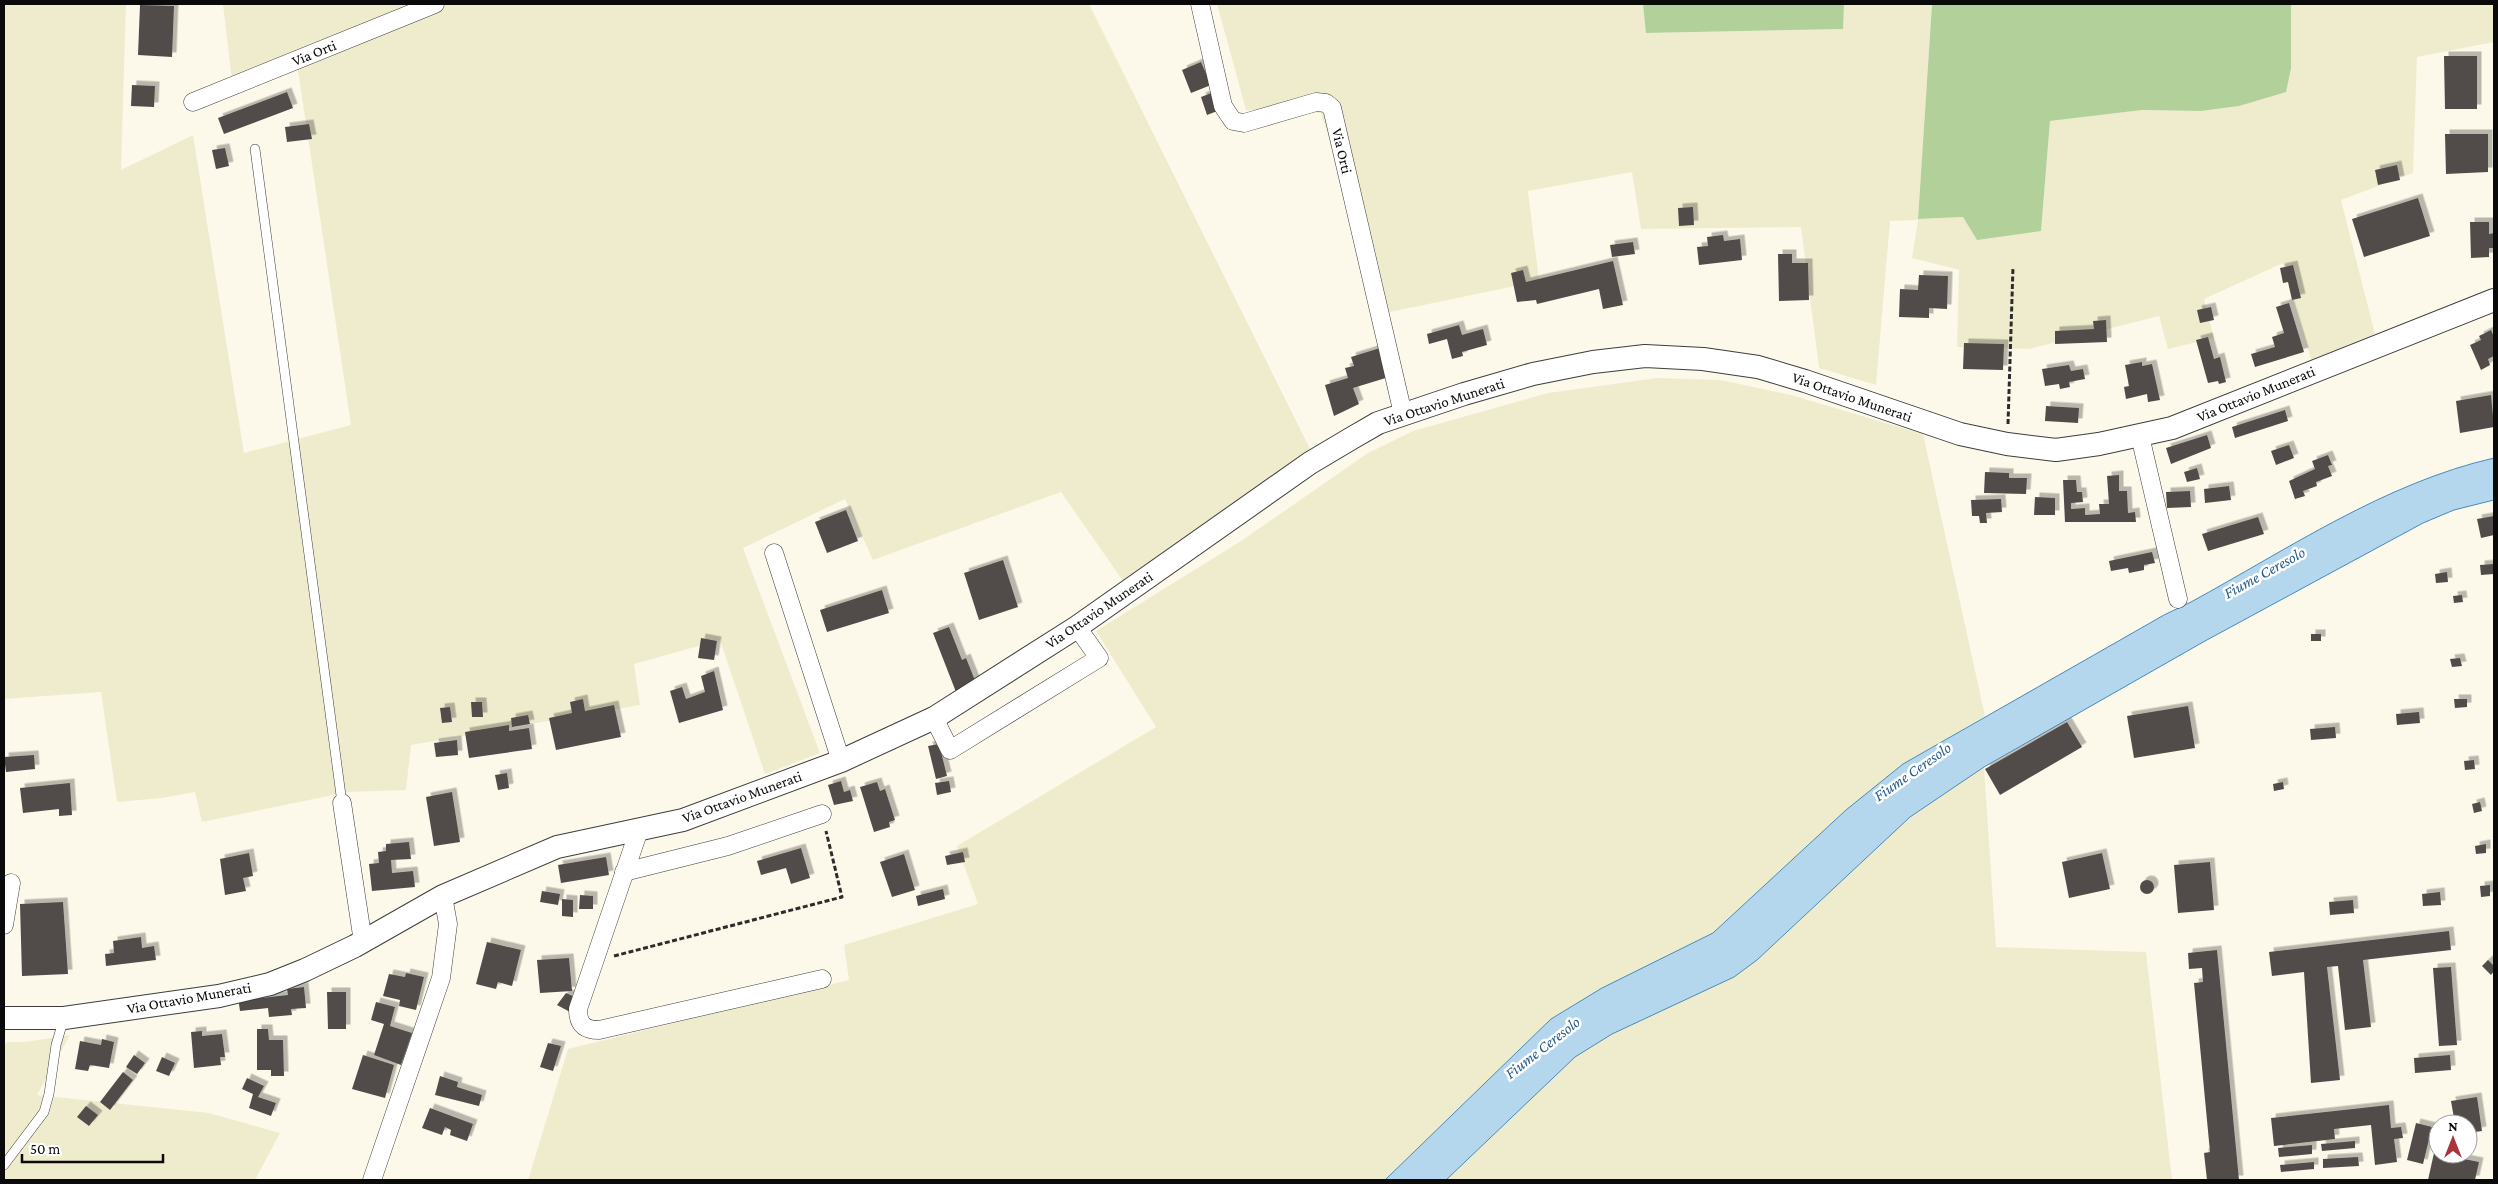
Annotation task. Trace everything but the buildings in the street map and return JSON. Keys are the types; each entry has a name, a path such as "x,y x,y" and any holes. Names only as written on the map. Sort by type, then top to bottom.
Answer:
{"street":[{"name":"Via Orti","path":"193,102 435,4"},
{"name":"Via Orti","path":"1200,4 1223,106 1233,121 1244,122 1316,102 1326,103 1332,108 1403,414"},
{"name":"Via Ottavio Munerati","path":"4,1018 64,1018 219,996 270,984 305,970 363,942 443,896 557,847 683,820 841,761 934,718 1077,627 1310,463 1378,424 1403,414 1533,374 1593,362 1645,356 1703,359 1758,367 1805,380 1960,434 2008,444 2056,450 2140,436 2172,428 2494,300"},
{"path":"2140,436 2178,599"},
{"path":"774,553 841,761"},
{"path":"934,718 950,750 1099,658 1077,627"},
{"path":"342,803 363,942"},
{"path":"624,872 728,846 822,814"},
{"path":"639,830 578,1009 581,1024 592,1030 822,979"},
{"path":"4,925 11,883"},
{"path":"372,1180 441,978 448,924 443,896"}],"lane":[{"path":"255,148 342,803"},
{"path":"4,1165 44,1112 49,1094 56,1045 64,1018"}],"path":[{"path":"2008,444 2013,267"},
{"path":"596,955 609,957 625,954 842,897 822,814"}],"shaded area":[{"path":"4,4 126,4 121,170 193,135 244,453 351,425 296,57 232,81 223,4 1089,4 1311,451 1123,581 1061,492 873,560 845,499 743,548 820,753 765,774 720,640 634,664 640,705 411,745 406,790 348,792 202,822 195,792 162,798 117,802 101,692 4,699"},
{"path":"1217,4 1643,4 1647,33 1842,29 1844,4 1932,4 1918,219 1963,217 2041,231 2050,121 2142,110 2201,111 2239,106 2291,68 2291,4 2494,4 2494,42 2417,57 2413,173 2341,200 2375,334 2311,360 2283,263 2204,299 2214,338 2168,349 2159,316 2029,349 1957,347 1959,270 1912,258 1918,220 1890,221 1876,385 1819,368 1801,227 1641,229 1632,172 1528,191 1539,281 1385,313 1321,113 1246,110"},
{"path":"1657,378 1721,380 1791,395 1923,434 1985,716 1903,764 1846,810 1713,933 1602,988 1551,1019 1385,1180 528,1180 568,1049 849,980 844,945 978,904 957,846 1156,727 1096,631 1241,541 1368,453 1413,431 1548,393"},
{"path":"1984,767 1996,947 2146,952 2172,1180 1446,1180 1575,1057 1612,1034 1734,977 1757,960 1910,817"},
{"path":"70,1035 37,1095 209,1113 280,1133 255,1180 4,1180 4,1047 7,1042 25,1042"}],"green space":[{"path":"1643,4 1844,4 1843,29 1646,33"},
{"path":"1932,4 2291,4 2291,68 2286,92 2239,106 2201,111 2142,110 2050,121 2041,231 1977,240 1963,217 1918,219"}],"water":[{"name":"Fiume Ceresolo","path":"2494,458 2494,500 2454,510 2423,523 2205,641 1984,767 1910,817 1757,960 1734,977 1612,1034 1575,1057 1446,1180 1385,1180 1551,1019 1602,988 1713,933 1846,810 1903,764 2164,615 2191,602 2338,520 2414,484 2454,469"}]}
